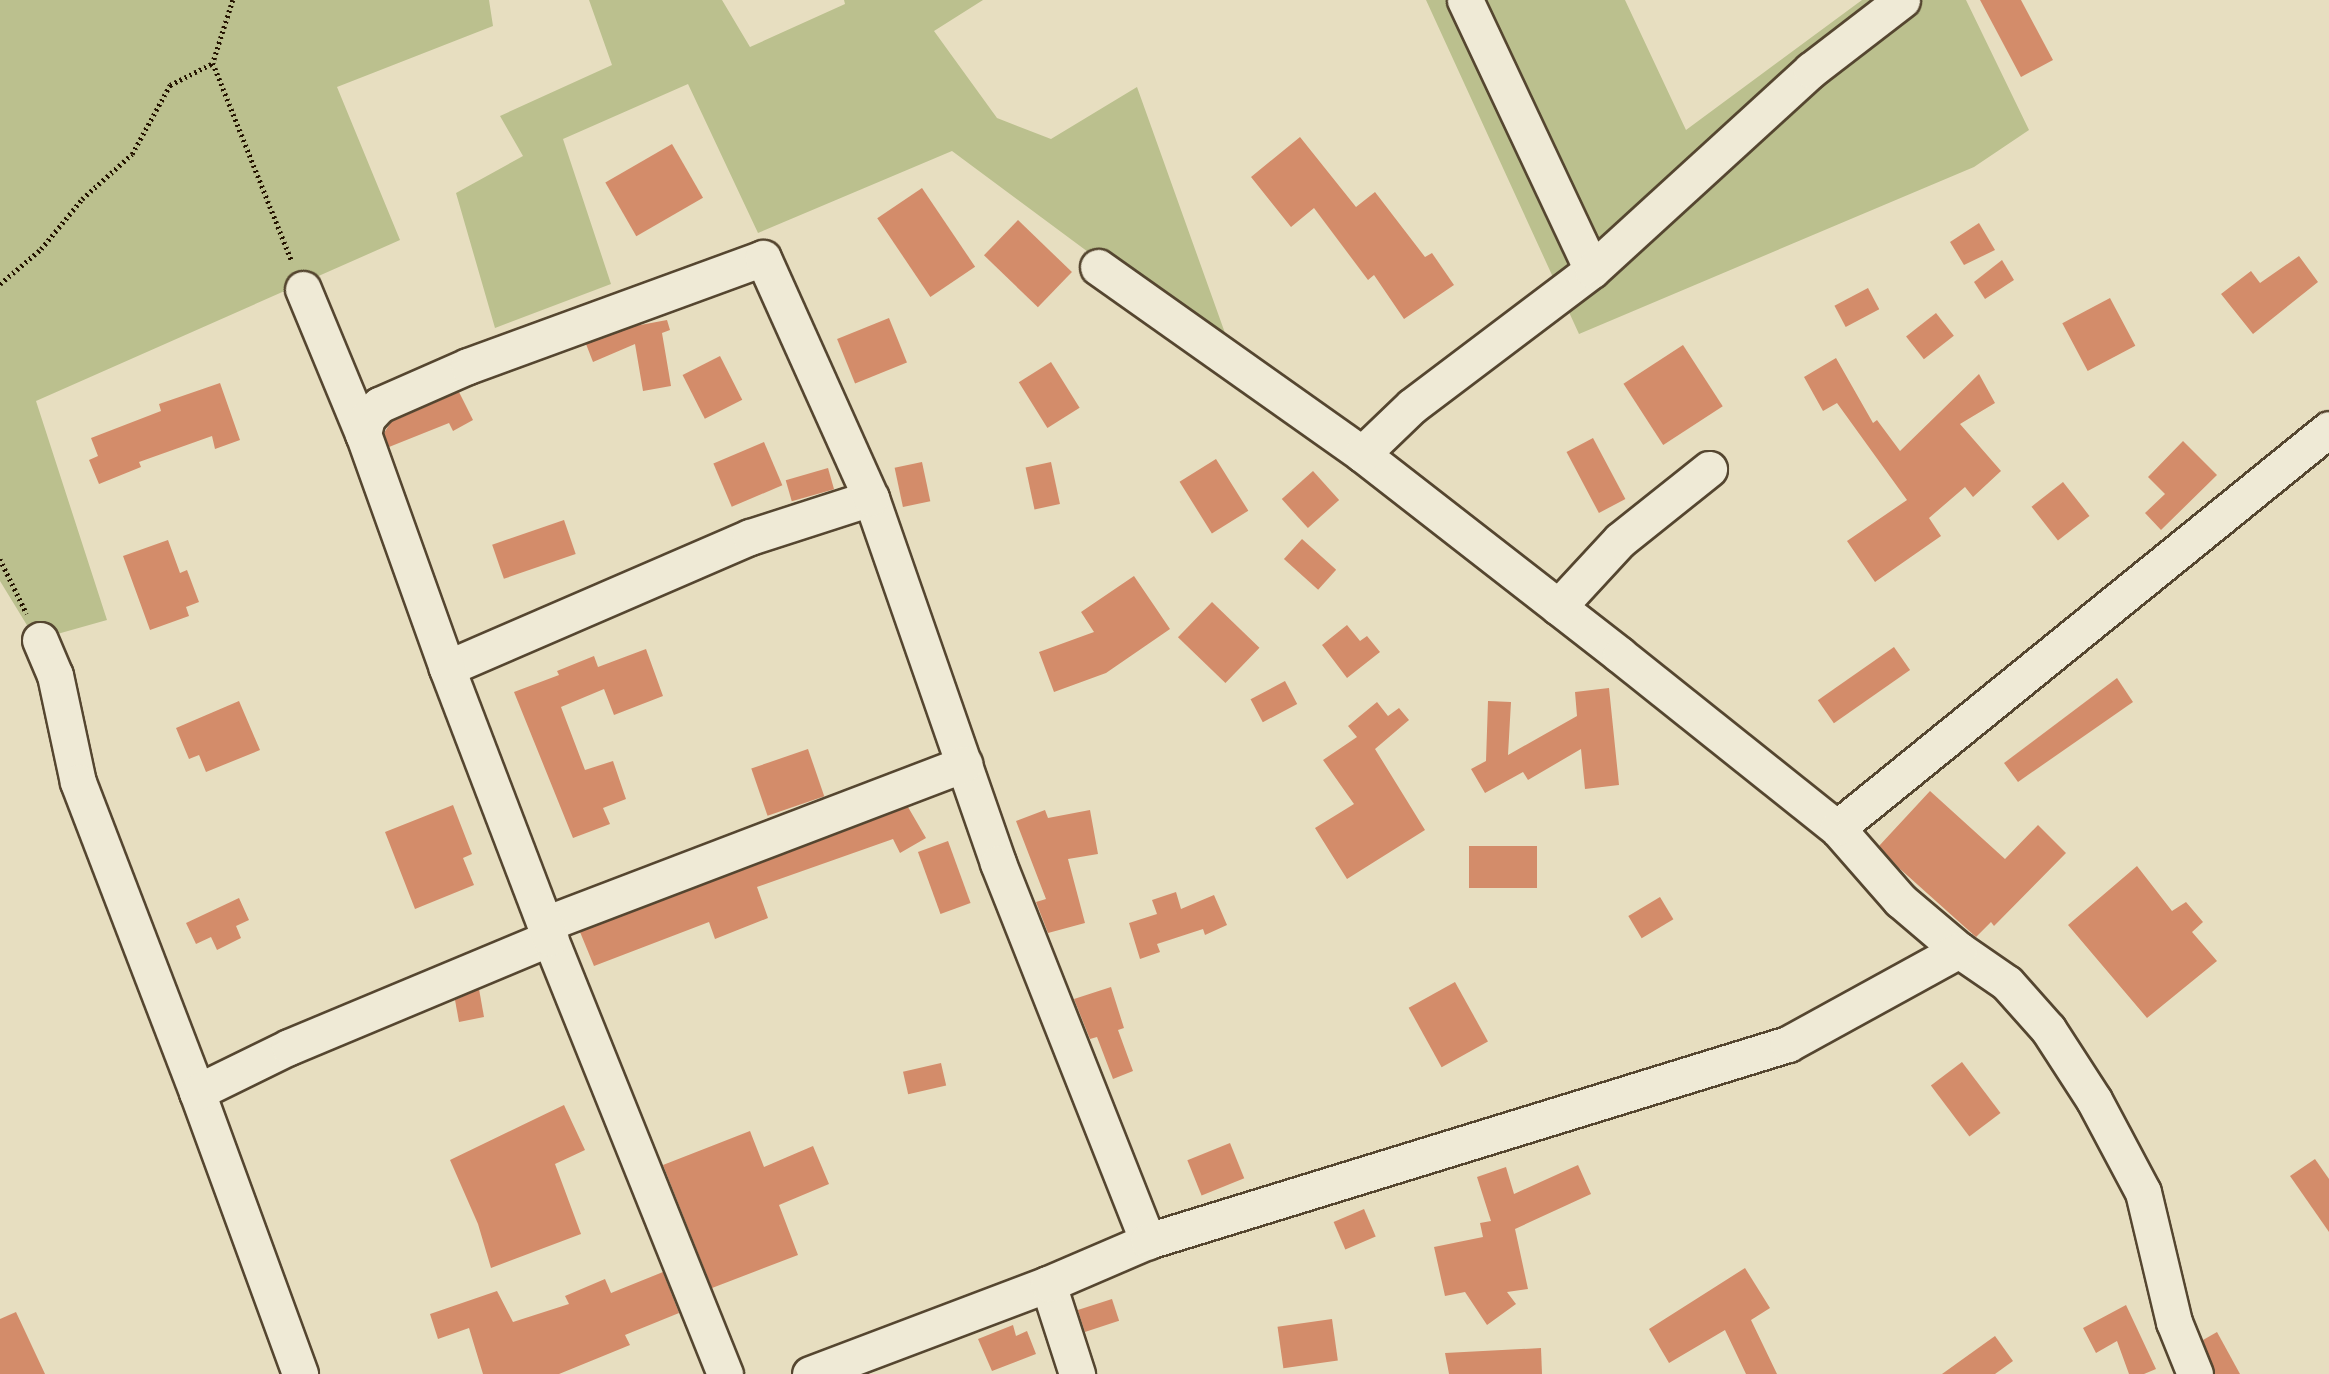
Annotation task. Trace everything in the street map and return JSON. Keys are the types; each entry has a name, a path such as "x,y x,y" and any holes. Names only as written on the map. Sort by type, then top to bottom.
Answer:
{"street":[{"path":"1465,0 1592,270"},
{"path":"1362,454 1412,406 1592,270 1811,70 1902,0"},
{"path":"363,434 367,418 379,405 468,366 763,258 871,498 1003,876 1148,1241"},
{"path":"1098,267 1362,454 1558,607 1837,828 1900,900 1959,950 2007,983 2048,1029 2094,1100 2143,1192 2174,1322 2196,1374"},
{"path":"303,289 363,434 447,668 547,931 725,1374"},
{"path":"1837,828 2329,429"},
{"path":"1558,607 1620,540 1709,469"},
{"path":"447,668 750,537 871,498"},
{"path":"40,640 55,675 78,782 197,1092 300,1374"},
{"path":"197,1092 289,1047 547,931 964,764"},
{"path":"810,1374 1048,1284 1148,1241 1787,1044 1959,950"},
{"path":"1048,1284 1077,1374"}],"path":[{"path":"233,0 213,63 303,289"},
{"path":"0,284 41,249 82,199 132,154 170,85 213,63"},
{"path":"0,559 40,640"}],"green space":[{"path":"0,0 489,0 493,26 337,87 400,240 36,401 107,620 36,640 0,581"},
{"path":"589,0 722,0 750,47 845,4 844,0 983,0 934,31 997,118 1051,139 1137,87 1235,361 952,151 758,233 688,84 563,139 611,284 495,328 456,193 523,156 500,116 612,65"},
{"path":"1426,0 1625,0 1686,130 1862,0 1966,0 2029,130 1974,167 1579,334"}],"building":[{"path":"1980,0 2021,0 2053,60 2021,77"},
{"path":"1300,137 1356,207 1375,192 1425,257 1432,253 1454,285 1404,319 1374,275 1368,280 1314,208 1291,227 1251,177"},
{"path":"672,144 703,198 636,236 605,182"},
{"path":"922,188 975,267 930,297 877,218"},
{"path":"1018,220 1072,272 1038,307 984,255"},
{"path":"1979,223 1995,250 1964,265 1950,242"},
{"path":"2299,256 2318,282 2253,334 2221,294 2251,271 2260,283"},
{"path":"2002,260 2014,280 1985,299 1974,282"},
{"path":"1868,288 1879,309 1846,327 1834,306"},
{"path":"2110,298 2135,346 2088,371 2062,323"},
{"path":"1936,313 1954,336 1924,359 1906,336"},
{"path":"889,318 907,363 855,383 837,339"},
{"path":"667,320 670,330 662,333 671,386 643,391 635,344 593,362 586,344 635,326"},
{"path":"1683,345 1723,406 1663,445 1623,384"},
{"path":"720,356 742,400 705,419 683,375"},
{"path":"1836,358 1873,423 1877,420 1900,451 1979,374 1995,403 1960,424 2001,471 1973,497 1965,487 1929,518 1941,536 1875,582 1847,541 1907,500 1837,403 1823,411 1804,377"},
{"path":"1051,362 1080,408 1047,428 1019,382"},
{"path":"220,383 240,440 215,449 212,436 139,462 141,467 99,484 89,460 98,456 91,438 161,411 159,404"},
{"path":"459,392 473,420 453,431 449,423 389,447 384,433 391,422"},
{"path":"1593,438 1625,499 1599,513 1567,452"},
{"path":"2183,441 2217,475 2161,530 2145,513 2165,494 2148,477"},
{"path":"764,442 782,485 732,507 713,463"},
{"path":"1216,459 1248,511 1212,534 1180,482"},
{"path":"922,462 930,501 903,507 895,468"},
{"path":"1051,462 1060,504 1035,509 1026,467"},
{"path":"828,468 834,489 792,501 786,480"},
{"path":"1313,471 1339,500 1308,528 1282,499"},
{"path":"2063,482 2089,516 2058,541 2031,507"},
{"path":"564,520 576,554 504,579 492,545"},
{"path":"1302,539 1336,570 1318,590 1284,559"},
{"path":"168,540 180,573 187,570 199,602 186,607 189,616 150,630 123,556"},
{"path":"1134,576 1170,629 1106,673 1054,692 1039,652 1094,632 1081,612"},
{"path":"1212,602 1259,648 1225,683 1178,637"},
{"path":"1347,625 1360,641 1367,636 1380,652 1347,678 1322,645"},
{"path":"1894,647 1910,670 1834,723 1818,700"},
{"path":"646,649 663,696 614,715 604,689 561,707 585,770 613,761 626,799 603,808 610,824 573,838 514,692 559,675 557,671 594,656 598,667"},
{"path":"2117,678 2133,702 2018,782 2004,763"},
{"path":"1285,681 1297,704 1263,722 1251,699"},
{"path":"1609,688 1619,785 1585,789 1581,749 1528,780 1523,772 1485,793 1471,769 1486,761 1488,701 1511,702 1508,755 1577,716 1575,692"},
{"path":"239,701 260,750 206,772 199,755 189,759 176,728"},
{"path":"1377,702 1388,716 1399,708 1409,720 1375,749 1425,830 1347,879 1315,828 1354,804 1323,760 1357,737 1348,726"},
{"path":"808,749 824,796 768,816 751,769"},
{"path":"1930,791 2005,859 2038,825 2066,853 1994,926 1991,922 1976,937 1899,868 1879,846"},
{"path":"453,805 472,854 463,858 474,885 415,909 385,832"},
{"path":"908,807 926,838 900,853 893,839 757,887 768,918 715,939 709,922 594,966 580,932"},
{"path":"1045,810 1048,818 1090,810 1098,854 1068,859 1085,923 1048,933 1036,902 1046,899 1016,821"},
{"path":"948,841 971,903 941,914 918,852"},
{"path":"1469,846 1537,846 1537,888 1469,888"},
{"path":"2137,866 2172,911 2186,902 2203,922 2192,932 2217,961 2147,1018 2068,925"},
{"path":"1176,892 1181,909 1214,895 1227,925 1205,935 1203,929 1157,944 1160,952 1140,959 1129,923 1157,914 1152,900"},
{"path":"1660,897 1673,919 1642,938 1628,916"},
{"path":"239,898 249,920 236,926 241,938 217,950 211,937 196,944 186,923"},
{"path":"1455,982 1488,1041 1442,1067 1409,1008"},
{"path":"1111,987 1124,1028 1118,1030 1133,1071 1113,1079 1097,1037 1090,1039 1074,999"},
{"path":"479,989 484,1017 459,1022 455,1000"},
{"path":"1962,1062 2001,1113 1969,1137 1931,1085"},
{"path":"941,1063 946,1085 908,1094 903,1072"},
{"path":"564,1105 585,1150 555,1164 581,1234 491,1268 478,1224 450,1160"},
{"path":"750,1131 764,1167 813,1146 829,1184 779,1205 798,1255 712,1288 663,1165"},
{"path":"1230,1143 1244,1178 1202,1195 1187,1160"},
{"path":"2315,1159 2329,1179 2329,1232 2290,1176"},
{"path":"1578,1165 1591,1194 1515,1229 1528,1289 1507,1292 1516,1304 1487,1325 1465,1292 1445,1296 1434,1247 1483,1237 1480,1223 1491,1221 1477,1177 1506,1167 1514,1194"},
{"path":"1364,1209 1376,1237 1345,1250 1334,1222"},
{"path":"1745,1268 1770,1308 1751,1320 1777,1374 1746,1374 1725,1330 1669,1363 1649,1329"},
{"path":"663,1272 679,1313 625,1335 630,1345 559,1374 483,1374 469,1328 438,1339 430,1314 497,1291 513,1322 569,1304 565,1296 605,1279 611,1293"},
{"path":"1112,1299 1119,1321 1085,1332 1078,1310"},
{"path":"2126,1305 2156,1369 2144,1374 2129,1374 2117,1341 2096,1353 2083,1328"},
{"path":"16,1312 45,1374 0,1374 0,1319"},
{"path":"1332,1319 1338,1361 1283,1368 1278,1327"},
{"path":"1013,1325 1016,1336 1027,1331 1036,1354 992,1371 978,1339"},
{"path":"2217,1332 2240,1374 2215,1374 2203,1340"},
{"path":"1995,1336 2013,1361 1995,1374 1942,1374"},
{"path":"1541,1348 1542,1374 1449,1374 1445,1353"}]}
